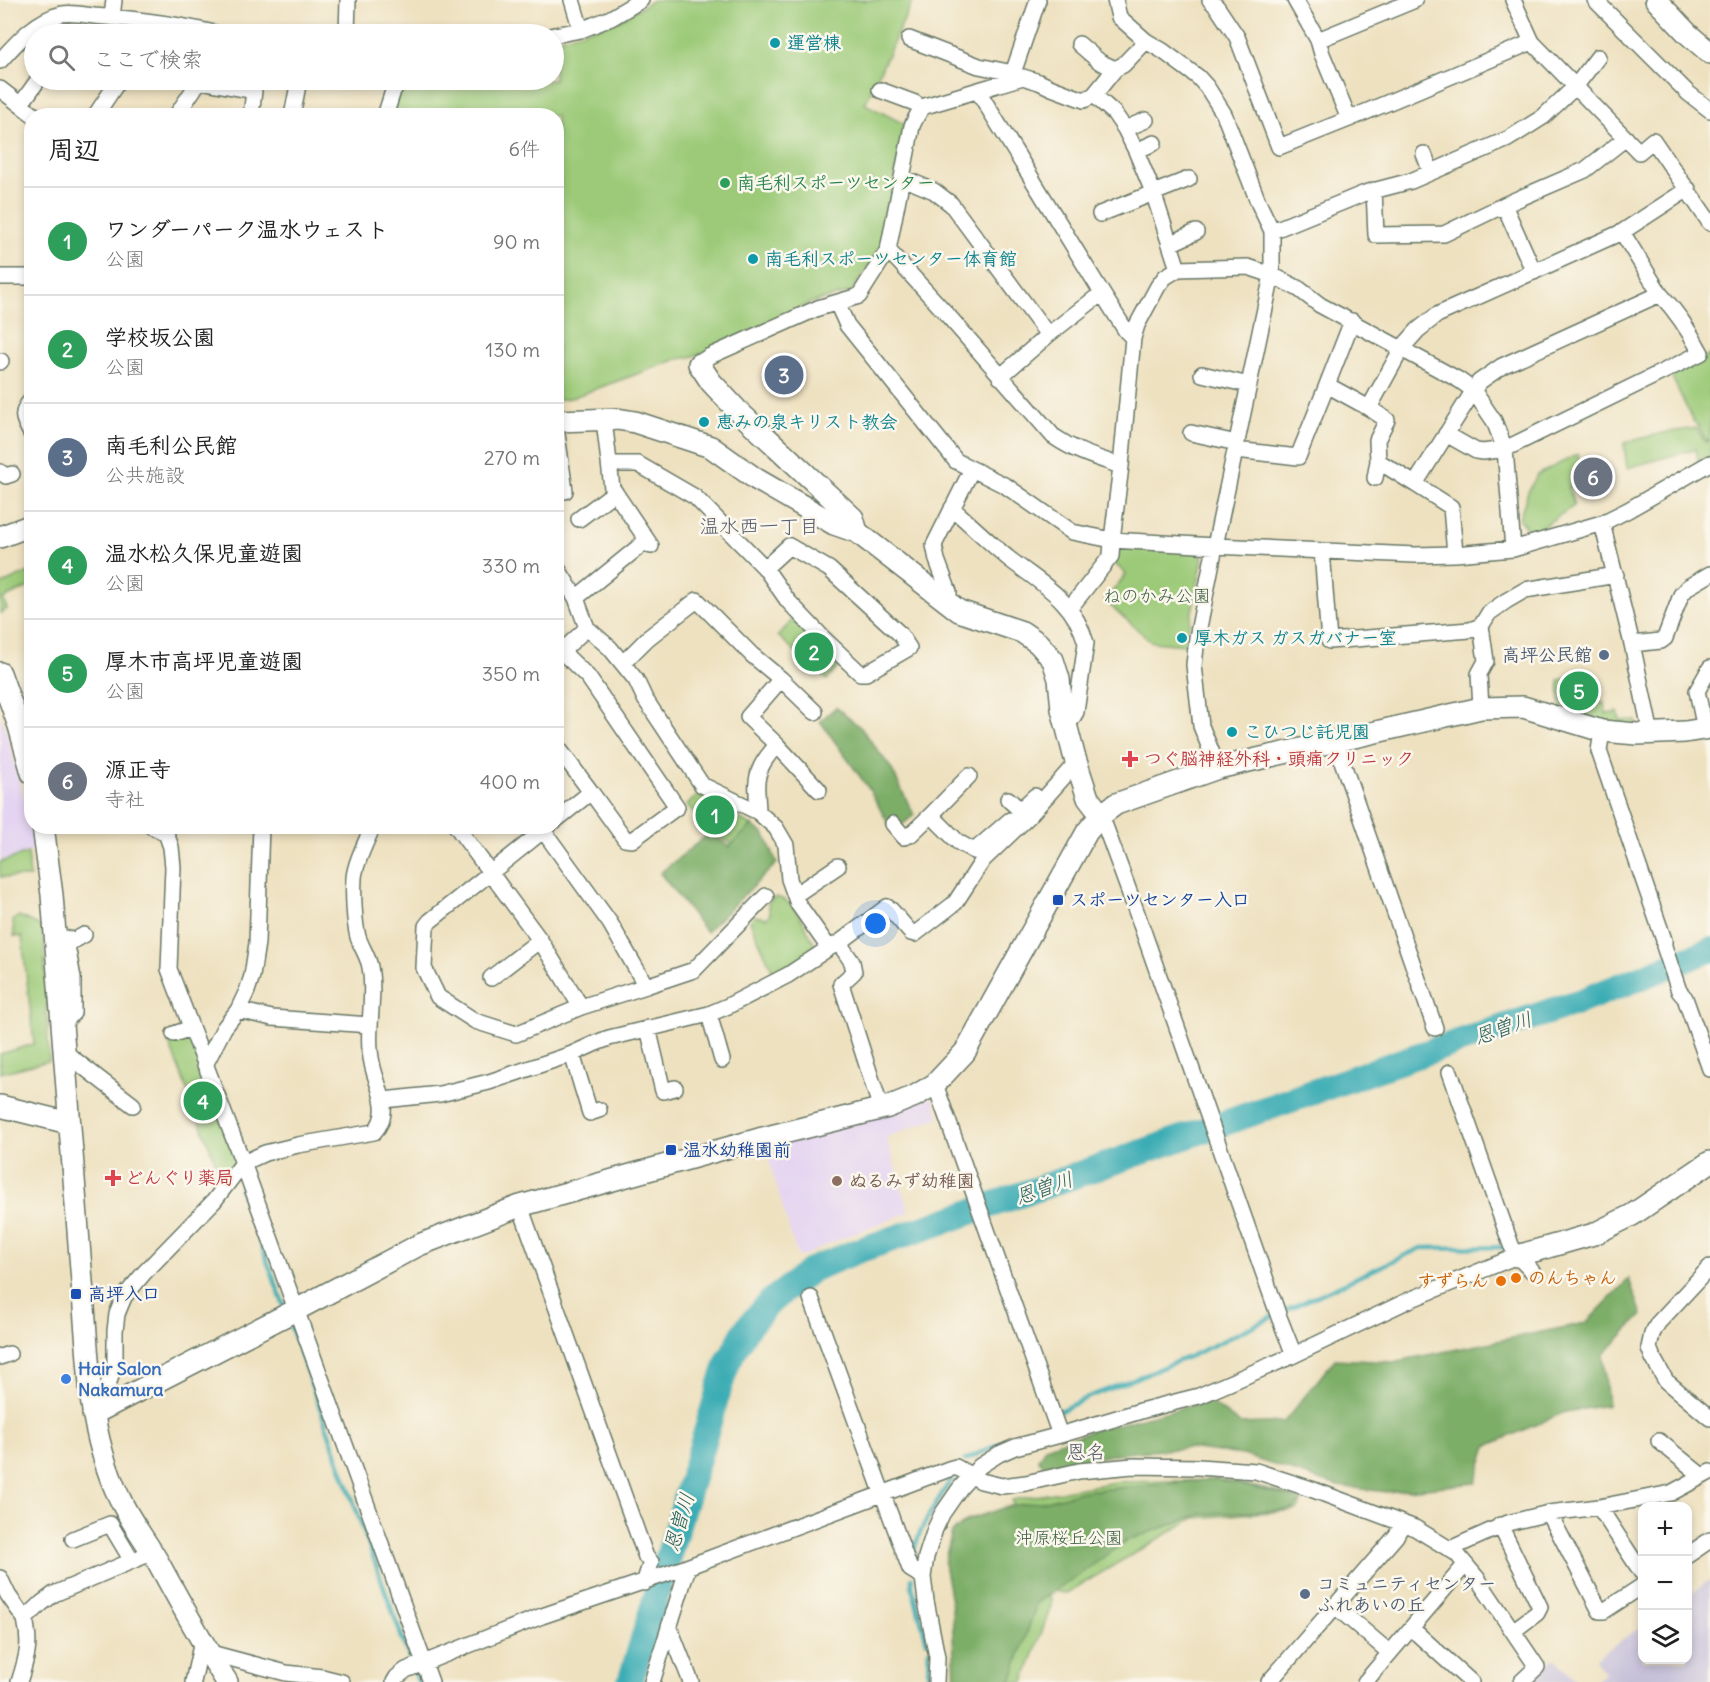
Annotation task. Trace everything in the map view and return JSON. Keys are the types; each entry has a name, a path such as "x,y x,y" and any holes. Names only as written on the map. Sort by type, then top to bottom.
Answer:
{"street":[{"path":"112,17 114,0"},
{"path":"347,24 348,0"},
{"path":"572,0 581,30"},
{"path":"564,33 581,30 611,18 641,0"},
{"path":"857,532 853,518 737,410 711,382 699,364 708,357 818,308 859,296 888,250 912,126 922,108 978,91 1013,76 1038,0"},
{"path":"1115,0 1119,17 1146,41 1189,70 1207,87 1224,114 1272,231 1272,275 1215,546 1194,665 1201,726 1218,768"},
{"path":"1210,0 1237,37 1280,147 1532,42"},
{"path":"1295,0 1318,40 1349,119"},
{"path":"1318,40 1415,0"},
{"path":"1513,0 1532,42 1639,152 1653,140 1710,223"},
{"path":"1595,0 1688,93 1710,110"},
{"path":"1656,0 1710,53"},
{"path":"40,24 63,14 170,24"},
{"path":"0,61 24,35"},
{"path":"909,39 979,66 1039,82 1084,100 1094,94 1115,69 1146,41"},
{"path":"1079,44 1100,62 1115,69"},
{"path":"1272,231 1374,190 1411,181 1508,139 1544,117 1575,87 1598,57"},
{"path":"0,89 25,108"},
{"path":"21,104 31,90"},
{"path":"100,108 112,90"},
{"path":"181,108 191,90"},
{"path":"249,90 254,91 252,108"},
{"path":"294,108 297,90"},
{"path":"388,108 394,90"},
{"path":"880,90 915,103 922,108"},
{"path":"978,91 1102,293 1133,338"},
{"path":"1094,94 1114,113 1136,151 1153,192 1178,269"},
{"path":"1125,129 1146,120"},
{"path":"1374,190 1376,235 1444,234 1585,170 1626,138"},
{"path":"1136,151 1154,143"},
{"path":"1424,154 1431,172"},
{"path":"903,178 934,191 951,204 1048,335"},
{"path":"1105,208 1189,179"},
{"path":"1369,408 1402,348 1418,330 1437,315 1622,232 1688,189"},
{"path":"1504,205 1534,272"},
{"path":"1170,244 1196,232"},
{"path":"1446,434 1476,451 1505,449 1701,353 1694,339 1660,294 1622,232"},
{"path":"888,250 1053,436 1080,453 1121,466"},
{"path":"1070,608 1110,556 1133,338 1137,325 1158,286 1165,277 1178,269 1248,267 1272,275 1299,289 1320,305 1402,348 1473,390 1494,421 1505,449 1513,549"},
{"path":"0,277 24,277"},
{"path":"1000,377 1048,335 1102,293"},
{"path":"1415,484 1479,382 1502,366 1660,294"},
{"path":"837,303 847,325 952,458 1006,486 1072,532 1112,540 1322,551 1364,544 1415,555 1513,549 1602,523 1710,463"},
{"path":"1191,433 1236,447 1298,457 1352,321"},
{"path":"1202,374 1249,385"},
{"path":"1327,385 1387,420 1377,440 1378,462 1375,478"},
{"path":"564,421 617,419 635,422 711,447 756,479 834,524 857,532 959,611 1022,632 1038,643 1053,660 1076,764 1088,798 1101,815 1294,1355"},
{"path":"576,598 648,543 612,488 604,420"},
{"path":"1378,462 1451,507 1455,554"},
{"path":"610,464 638,464 695,497 765,568 788,602 860,673 867,673 909,648 900,634 829,570 789,546 765,568"},
{"path":"949,603 934,545 972,469"},
{"path":"564,484 565,491"},
{"path":"579,519 615,492"},
{"path":"952,508 1008,558 1052,590 1070,608 1086,643 1076,712 1067,727"},
{"path":"1602,523 1616,575 1651,734"},
{"path":"0,537 24,528"},
{"path":"1322,551 1329,641 1470,630 1481,626 1489,613 1525,590 1616,575"},
{"path":"1632,644 1661,641 1665,638 1681,595 1688,587 1710,574"},
{"path":"564,579 576,598 587,628 610,648 636,680 645,699 702,785 758,812 776,828 786,845 789,879 798,904 834,946 852,962 854,972 841,984 881,1109"},
{"path":"623,663 648,638 697,600 752,656 781,679 815,712"},
{"path":"1481,626 1486,661 1479,674 1481,708"},
{"path":"564,645 587,628"},
{"path":"564,654 588,677 677,807 632,840 625,839 564,756"},
{"path":"93,1414 419,1245 520,1206 759,1139 881,1109 915,1096 935,1084 965,1053 1087,831 1101,815 1116,804 1218,768 1481,708 1523,707 1602,731 1651,734 1707,728 1697,691 1710,668"},
{"path":"0,673 24,744"},
{"path":"781,679 748,717 819,790"},
{"path":"1602,731 1599,751 1664,940 1679,991 1684,998 1710,1069"},
{"path":"1335,741 1435,1028"},
{"path":"758,812 756,790 758,772 764,759 777,745"},
{"path":"384,1101 440,1094 489,1082 572,1054 596,1042 709,1014 788,975 834,946 887,907 911,933 915,934 955,903 978,865 1076,764"},
{"path":"893,824 904,837 910,835 958,794 969,776"},
{"path":"1008,799 1020,810 1048,785 1058,785"},
{"path":"564,814 591,792"},
{"path":"931,815 958,842 974,851 1010,820 1017,827"},
{"path":"45,834 60,938 63,1051 93,1414 102,1456 121,1501 153,1552 226,1682"},
{"path":"166,834 171,847 173,867 169,969 296,1310 417,1666 430,1682"},
{"path":"205,1065 224,1028 238,1010 252,976 257,943 261,834"},
{"path":"93,1414 104,1401 115,1363 117,1314 124,1297 144,1273 213,1202 243,1163 266,1153 298,1145 374,1132 381,1125 384,1101 371,1062 370,964 358,936 353,893 354,874 371,834"},
{"path":"462,834 540,940 581,1007"},
{"path":"537,834 426,926 424,968 438,997 475,1021 516,1034 581,1007 694,970 766,896"},
{"path":"548,834 610,923 646,986"},
{"path":"795,895 838,866"},
{"path":"60,938 75,940 84,935"},
{"path":"494,971 540,940"},
{"path":"238,1010 272,1018 370,1025"},
{"path":"709,1014 722,1060"},
{"path":"174,1034 191,1028"},
{"path":"648,1028 664,1091"},
{"path":"63,1051 133,1106"},
{"path":"572,1054 589,1113"},
{"path":"1450,1072 1511,1245 1525,1263"},
{"path":"935,1084 1060,1435"},
{"path":"0,1107 69,1123"},
{"path":"936,1682 937,1657 923,1577 926,1557 938,1522 960,1488 980,1466 1015,1447 1199,1395 1294,1355 1407,1301 1525,1263 1632,1215 1710,1163"},
{"path":"520,1206 646,1557 651,1562 647,1581"},
{"path":"1710,1267 1658,1323 1652,1334 1649,1348 1666,1381 1710,1418"},
{"path":"811,1298 910,1569 923,1577"},
{"path":"1450,1549 1500,1526 1548,1514 1671,1493 1706,1474 1659,1441"},
{"path":"394,1682 397,1677 417,1666 542,1616 686,1568 956,1467 970,1476 1005,1486 1079,1471 1133,1466 1198,1467 1256,1472 1311,1489 1424,1533 1456,1553 1477,1578 1537,1667 1521,1682"},
{"path":"1599,1507 1638,1567"},
{"path":"1548,1514 1600,1611 1604,1611 1638,1589"},
{"path":"1269,1682 1396,1536 1403,1523"},
{"path":"73,1539 110,1524 132,1561"},
{"path":"1500,1526 1540,1607 1537,1613 1513,1631"},
{"path":"1692,1552 1710,1540"},
{"path":"25,1619 54,1594 153,1552"},
{"path":"1365,1682 1466,1565"},
{"path":"652,1682 686,1568"},
{"path":"0,1578 25,1619 29,1637 19,1682"},
{"path":"1335,1606 1390,1653"},
{"path":"669,1626 691,1682"},
{"path":"1411,1628 1471,1682"},
{"path":"193,1682 205,1647"},
{"path":"205,1647 286,1673 342,1682"}],"shaded area":[{"path":"0,715 24,797 24,834 33,834 36,849 0,861"},
{"name":"ぬるみず幼稚園","path":"931,1097 939,1117 886,1137 909,1212 801,1257 797,1255 766,1151 767,1146"},
{"path":"1710,1580 1710,1682 1595,1682 1605,1674 1595,1659 1638,1629 1638,1664 1692,1664 1692,1592"},
{"path":"1555,1658 1577,1682 1528,1682"}],"green space":[{"name":"南毛利スポーツセンター","path":"653,0 913,0 865,104 904,124 883,243 851,292 810,303 711,350 678,359 564,399 564,108 394,108 401,90 564,90 564,37 618,21"},
{"path":"1710,355 1710,439 1706,441 1699,426 1693,421 1671,375"},
{"path":"1697,428 1705,442 1710,441 1710,456 1698,461 1696,449 1627,468 1624,443 1662,433"},
{"path":"1578,454 1584,485 1569,487 1574,506 1531,534 1519,519 1528,492 1537,475"},
{"name":"ねのかみ公園","path":"1120,546 1197,550 1203,559 1185,645 1152,642 1105,601 1126,574 1113,562 1115,551"},
{"path":"24,574 24,589 3,599 7,609 0,614 0,585"},
{"path":"793,619 842,663 827,680 778,636"},
{"path":"1595,675 1600,703 1604,703 1606,714 1618,712 1620,721 1636,720 1637,727 1617,729 1561,710 1559,680"},
{"path":"836,707 861,728 891,768 914,815 893,832 869,789 820,721"},
{"path":"702,794 752,826 741,850 708,829 687,805"},
{"path":"752,825 765,835 777,863 706,932 660,873 711,832 729,847"},
{"path":"28,853 30,877 0,877 0,862"},
{"path":"775,897 789,903 795,909 815,945 810,954 774,974 750,921 755,916 766,918 770,914 768,903"},
{"path":"19,916 43,927 49,1061 0,1073 0,1054 34,1044 22,937 14,936 13,920"},
{"path":"188,1034 239,1162 223,1181 168,1041"},
{"path":"1629,1279 1642,1315 1603,1355 1608,1405 1565,1412 1487,1446 1475,1483 1387,1492 1338,1486 1243,1455 1188,1448 1124,1453 1046,1467 1038,1460 1045,1447 1091,1431 1209,1401 1240,1424 1284,1422 1335,1359 1393,1362 1586,1323"},
{"path":"1217,1479 1303,1500 1291,1510 1201,1514 1128,1540 1037,1602 1011,1682 955,1682 952,1607 944,1563 952,1532 968,1520 1009,1506 1046,1501 1085,1491"},
{"name":"沖原桜丘公園","path":"1224,1480 1286,1494 1301,1501 1300,1506 1297,1510 1194,1518 1067,1593 1057,1592 998,1534 1014,1508 1012,1500 1116,1482"},
{"path":"1013,1559 1051,1599 1051,1606 1024,1682 981,1682"}],"waterway":[{"name":"恩曽川","path":"630,1682 728,1362 746,1329 771,1301 813,1269 860,1250 1413,1057 1584,1000 1710,950"},
{"path":"240,1188 284,1306"},
{"path":"1284,1311 1421,1248 1508,1247"},
{"path":"1060,1411 1193,1355 1274,1316"},
{"path":"291,1327 411,1663"},
{"path":"965,1460 997,1445 1047,1428"},
{"path":"913,1562 914,1551 922,1529 952,1478"},
{"path":"912,1578 912,1587 927,1642"},
{"path":"928,1682 929,1650"},
{"path":"415,1673 418,1682"}],"place":[{"name":"運営棟","path":"775,43"},
{"name":"南毛利スポーツセンター","path":"725,183"},
{"name":"南毛利スポーツセンター体育館","path":"753,259"},
{"name":"南毛利公民館","path":"784,375"},
{"name":"恵みの泉キリスト教会","path":"704,422"},
{"name":"源正寺","path":"1593,477"},
{"name":"厚木ガス ガスガバナー室","path":"1182,638"},
{"name":"学校坂公園","path":"814,652"},
{"name":"高坪公民館","path":"1604,655"},
{"name":"厚木市高坪児童遊園","path":"1579,691"},
{"name":"こひつじ託児園","path":"1232,732"},
{"name":"つぐ脳神経外科・頭痛クリニック","path":"1130,759"},
{"name":"ワンダーパーク温水ウェスト","path":"715,815"},
{"name":"スポーツセンター入口","path":"1058,900"},
{"name":"温水松久保児童遊園","path":"203,1101"},
{"name":"温水幼稚園前","path":"671,1150"},
{"name":"どんぐり薬局","path":"113,1178"},
{"name":"ぬるみず幼稚園","path":"837,1181"},
{"name":"のんちゃん","path":"1516,1278"},
{"name":"すずらん","path":"1501,1281"},
{"name":"高坪入口","path":"76,1294"},
{"name":"Hair Salon Nakamura","path":"66,1379"},
{"name":"コミュニティセンター ふれあいの丘","path":"1305,1594"}],"district":[{"name":"温水西一丁目","path":"759,526"},
{"name":"恩名","path":"1086,1452"}]}
